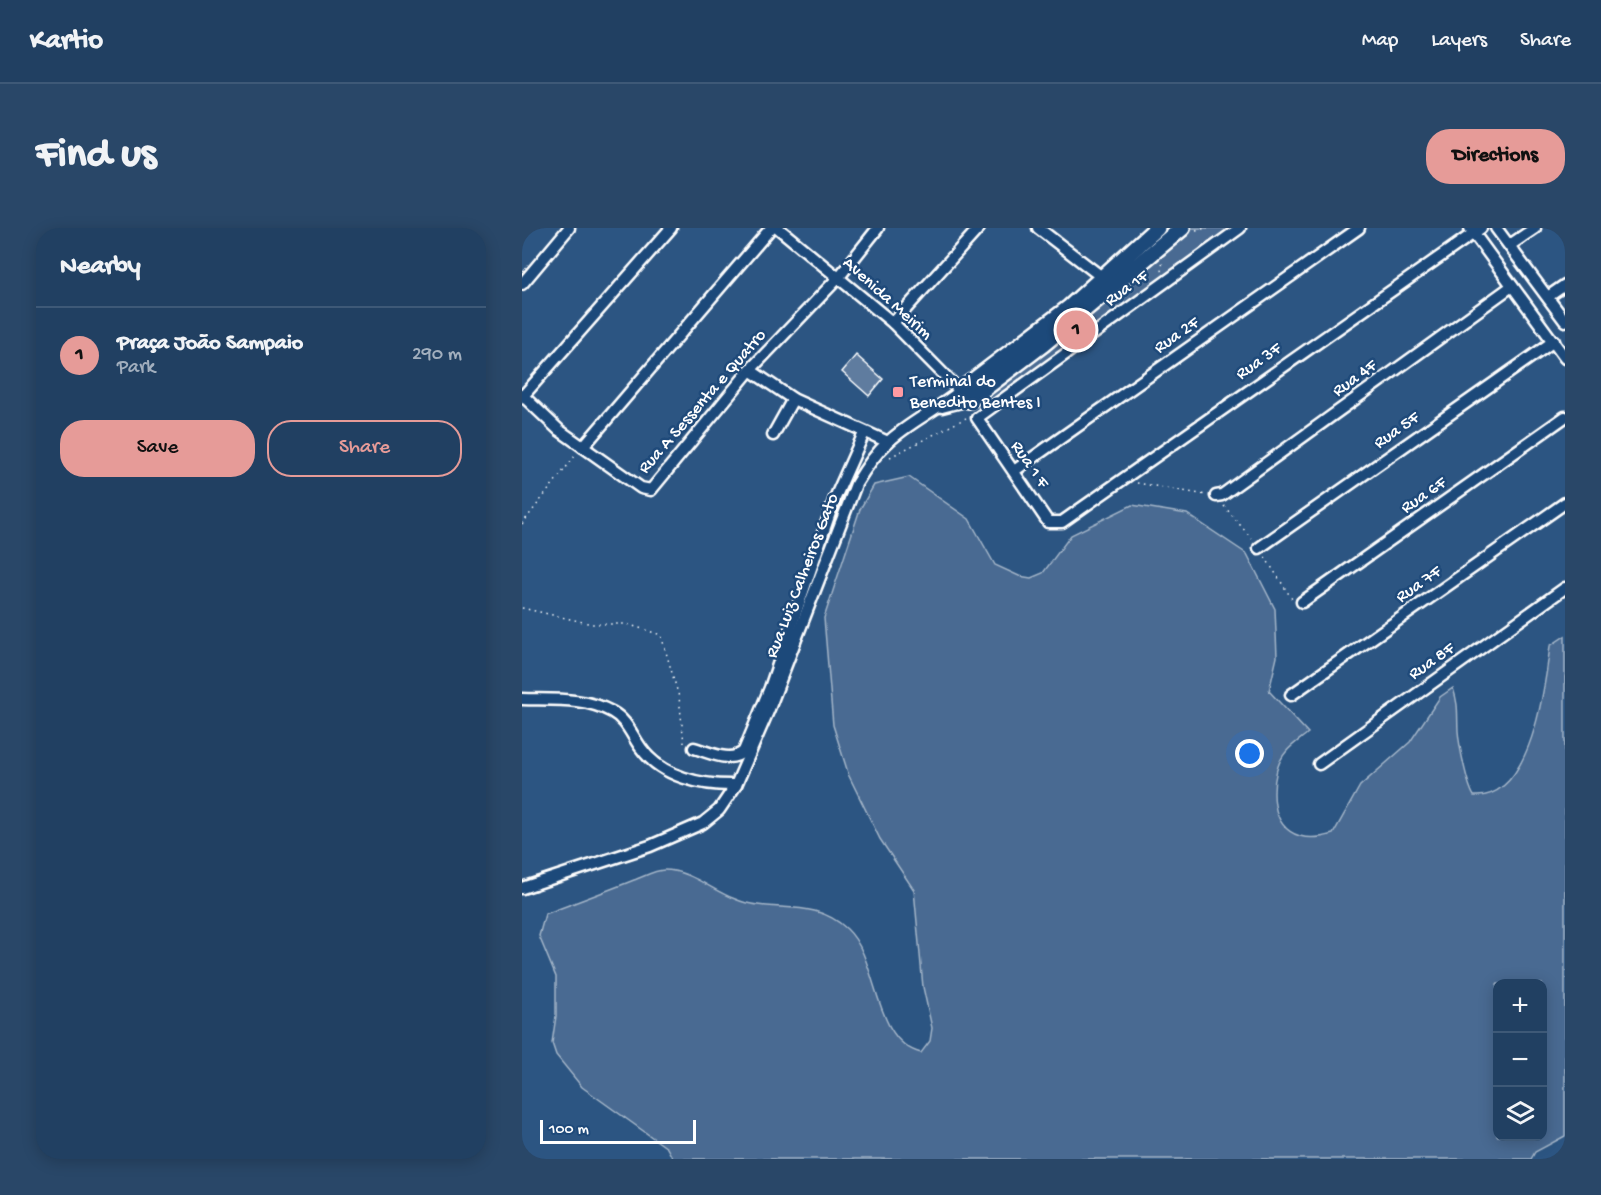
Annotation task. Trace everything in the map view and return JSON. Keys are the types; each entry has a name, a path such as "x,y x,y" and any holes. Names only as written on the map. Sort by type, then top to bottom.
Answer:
{"street":[{"path":"522,284 569,228"},
{"path":"671,228 523,396 559,430 583,447 771,228"},
{"name":"Avenida Meirim","path":"778,228 893,324 965,395"},
{"name":"Rua A Sessenta e Quatro","path":"583,447 641,488 651,490 750,369 839,277 878,228"},
{"path":"893,324 979,228"},
{"path":"1038,228 1103,278"},
{"path":"965,395 1103,278 1157,228"},
{"path":"965,395 1043,344 1182,228"},
{"name":"Rua 1F","path":"977,421 1240,228"},
{"name":"Rua 2F","path":"1014,471 1359,228"},
{"path":"1496,228 1549,296 1565,321"},
{"path":"1510,245 1535,228"},
{"path":"1475,230 1512,286 1565,358"},
{"name":"Rua 3F","path":"1057,524 1475,230"},
{"path":"1549,296 1565,285"},
{"name":"Rua 4F","path":"1215,496 1222,495 1512,286"},
{"name":"Rua 5F","path":"1259,548 1554,341"},
{"path":"750,369 793,399 888,442"},
{"name":"Rua Luiz Calheiros Gato","path":"522,888 680,834 703,823 719,810 736,785 770,709 856,484 873,458 888,442 939,408 965,395"},
{"path":"773,435 793,399"},
{"name":"Rua 6F","path":"1302,602 1565,417"},
{"name":"Rua 1 F","path":"977,421 1048,522 1057,524"},
{"path":"694,748 727,758 740,755 744,751 770,688 835,498 864,433"},
{"name":"Rua 7F","path":"1291,695 1565,503"},
{"name":"Rua 8F","path":"1319,764 1565,588"},
{"path":"522,699 587,702 614,713 633,732 640,748 663,768 695,781 717,786 736,785"}],"path":[{"path":"522,524 583,447"},
{"path":"1118,480 1215,496"},
{"path":"522,608 570,617 592,624 627,624 661,635 679,697 684,743 694,748"}],"shaded area":[{"path":"1183,228 1231,228 980,409 974,404"},
{"path":"909,477 969,519 995,565 1019,576 1031,578 1043,573 1071,535 1132,505 1187,514 1247,554 1275,609 1277,657 1269,691 1308,733 1283,756 1278,766 1274,792 1278,816 1283,825 1299,836 1320,837 1333,834 1360,786 1410,742 1440,697 1453,688 1457,705 1460,746 1474,796 1493,792 1509,780 1522,761 1539,713 1550,646 1565,636 1565,1136 1535,1152 1531,1159 673,1159 667,1148 582,1087 556,1055 552,1043 556,1016 556,977 539,936 545,914 660,870 683,873 749,904 806,909 834,919 847,929 858,943 893,1033 905,1045 921,1053 930,1041 932,1028 923,987 914,890 880,839 849,776 833,725 824,618 860,509 874,485"}],"building":[{"path":"856,355 883,379 869,396 842,372"}],"place":[{"name":"Praça João Sampaio","path":"1076,330"},
{"name":"Terminal do Benedito Bentes I","path":"898,392"}]}
